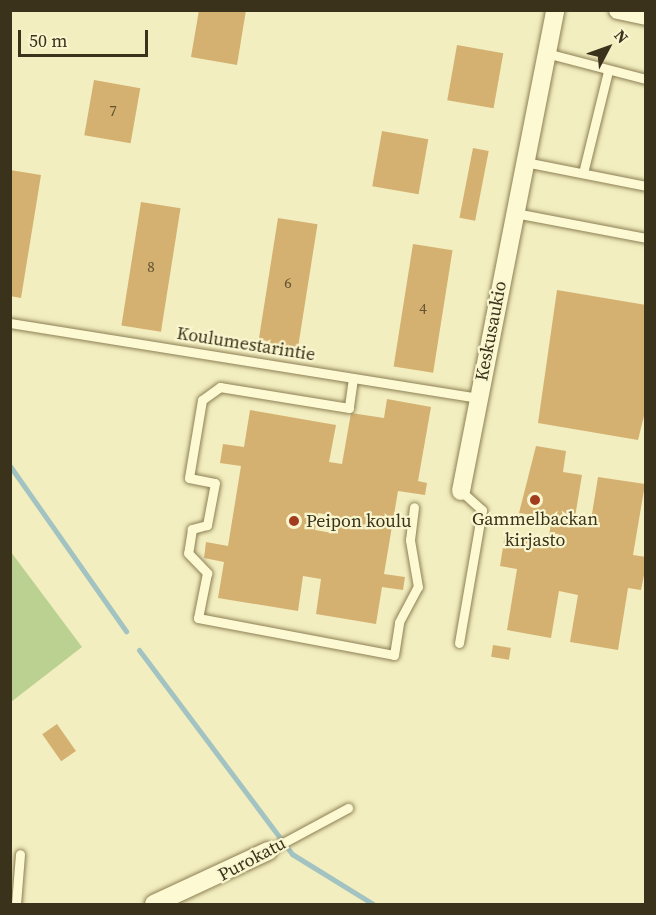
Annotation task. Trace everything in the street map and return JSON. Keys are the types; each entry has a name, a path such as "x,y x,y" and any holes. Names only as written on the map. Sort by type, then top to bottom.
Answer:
{"street":[{"name":"Keskusaukio","path":"461,491 477,398 555,10"},
{"path":"618,10 645,16"},
{"name":"Purokatu","path":"154,904 268,851"}],"lane":[{"path":"546,53 645,79"},
{"path":"583,173 608,70"},
{"path":"525,162 645,186"},
{"path":"515,213 645,238"},
{"name":"Koulumestarintie","path":"10,323 477,398"},
{"path":"353,378 349,408 220,387 202,400 189,478 214,483 207,525 192,529 188,553 207,573 198,618 394,655 399,622 418,587 410,540 414,507"},
{"name":"Keskusaukio","path":"459,644 482,510 461,491"},
{"name":"Purokatu","path":"268,851 348,808"},
{"path":"17,904 21,854"}],"green space":[{"path":"11,552 82,647 11,702"}],"building":[{"path":"199,10 246,10 237,65 191,57"},
{"path":"457,45 503,53 494,108 447,100"},
{"path":"94,80 140,88 131,143 84,135"},
{"path":"382,131 428,139 419,194 372,186"},
{"path":"473,148 489,151 475,221 459,218"},
{"path":"10,170 41,175 21,298 10,296"},
{"path":"141,202 181,208 161,332 121,325"},
{"path":"278,218 318,224 298,348 258,341"},
{"path":"413,244 453,250 433,373 394,366"},
{"path":"557,290 646,305 646,408 638,440 538,423"},
{"path":"387,399 431,407 418,481 427,483 425,495 398,491 384,574 405,577 403,590 382,587 376,624 316,614 321,579 303,576 298,611 218,598 224,562 204,558 206,542 228,546 241,466 220,463 223,444 244,447 250,410 336,425 329,462 342,464 351,413 384,418","holes":["318,513 335,516 332,533 315,530"]},
{"path":"536,446 566,451 563,472 582,475 575,517 591,520 598,477 645,484 633,555 646,557 646,565 641,590 628,588 618,650 570,642 578,595 559,591 551,638 507,630 517,569 500,566 505,534 548,541 552,518 519,513"},
{"path":"493,645 511,648 509,660 491,657"},
{"path":"57,724 76,751 61,761 42,734"}],"waterway":[{"path":"10,466 126,631"},
{"path":"139,650 292,854 373,904"}],"place":[{"name":"Gammelbackan kirjasto","path":"535,500"},
{"name":"Peipon koulu","path":"294,521"}]}
